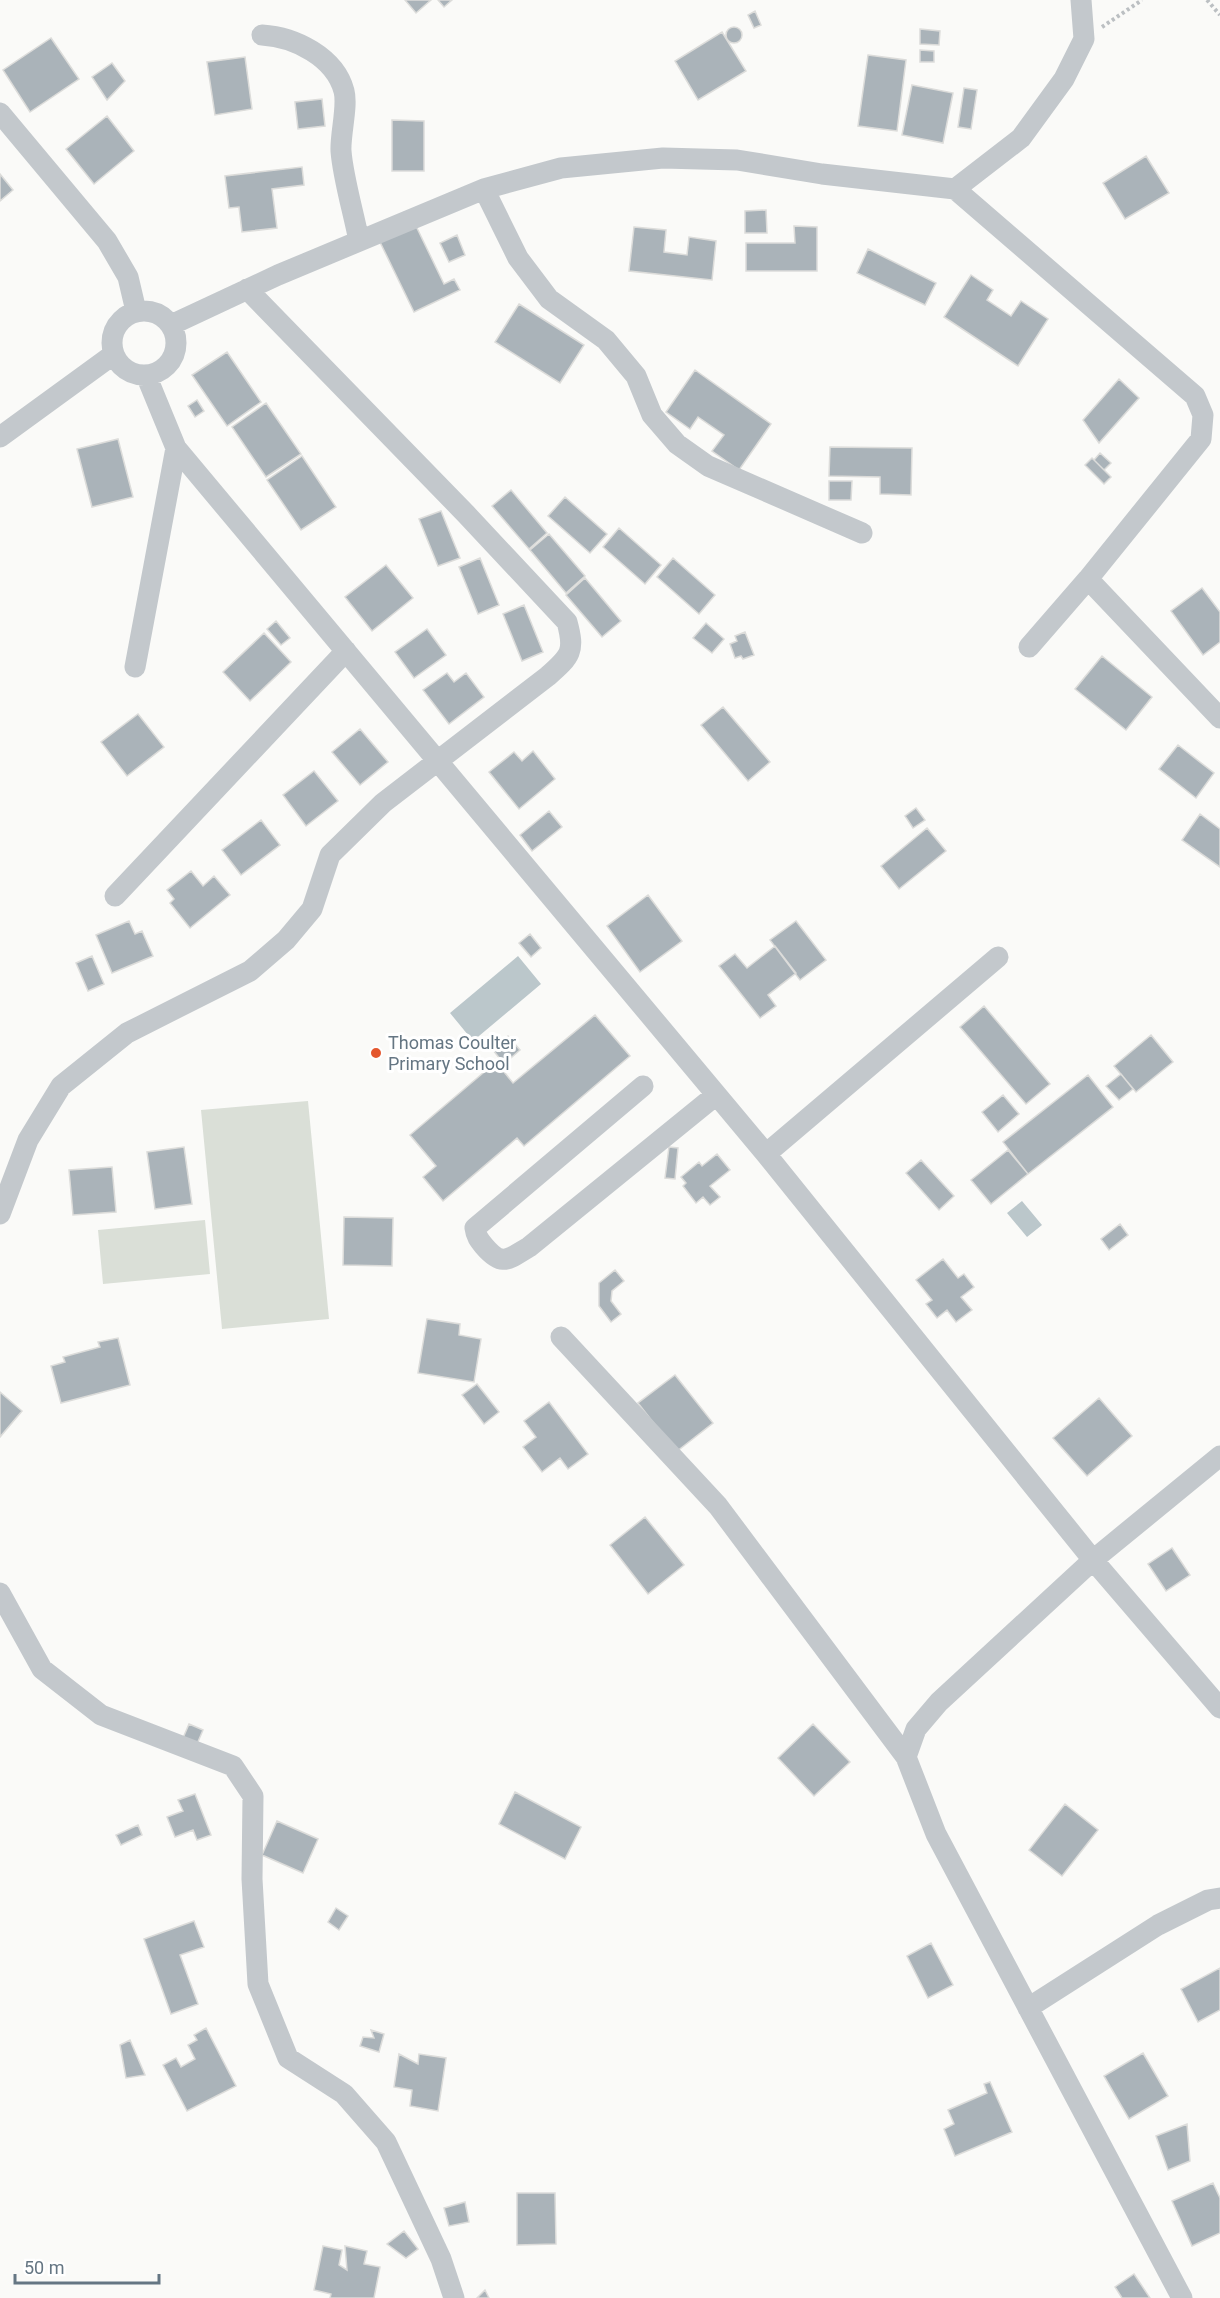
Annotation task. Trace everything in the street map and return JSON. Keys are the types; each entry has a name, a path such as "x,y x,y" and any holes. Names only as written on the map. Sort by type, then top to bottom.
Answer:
{"street":[{"path":"955,189 1021,138 1064,79 1084,39 1081,0"},
{"path":"262,35 275,36 310,50 330,63 345,92 341,151 359,241"},
{"path":"0,113 107,241 128,277 136,311"},
{"path":"171,325 247,289 484,189 561,168 663,158 737,160 822,174 955,189 1195,396 1203,415 1201,439 1088,579 1029,647"},
{"path":"484,189 524,266 549,299 606,340 636,376 652,415 677,444 708,466 862,533"},
{"path":"0,1214 28,1140 61,1086 127,1033 250,971 268,956 286,940 312,909 330,855 383,803 549,676 565,661 573,643 567,622 466,514 247,289"},
{"path":"136,311 155,312 164,317 171,325 175,335 176,346 173,357 166,366 146,375 127,370 114,354 112,341 115,328 124,317 136,311"},
{"path":"0,437 114,354"},
{"path":"146,375 176,448 766,1154 1093,1560 1220,1708"},
{"path":"135,667 176,448"},
{"path":"1088,579 1220,718"},
{"path":"115,896 346,651"},
{"path":"766,1154 998,957"},
{"path":"643,1086 475,1228 476,1235 495,1259 502,1261 529,1247 716,1095"},
{"path":"561,1337 718,1506 906,1757 936,1834 1182,2298"},
{"path":"906,1757 916,1729 939,1702 1093,1560 1220,1456"},
{"path":"0,1593 42,1669 101,1714 233,1767 253,1796 252,1880 258,1984 288,2058 344,2094 386,2142 441,2259 454,2298"},
{"path":"1028,2008 1158,1924 1208,1900 1220,1898"}],"path":[{"path":"1084,39 1142,0"},
{"path":"1207,0 1220,15"}],"shaded area":[{"path":"518,956 541,984 473,1041 450,1013"},
{"path":"308,1101 329,1319 222,1329 201,1110"},
{"path":"1022,1201 1042,1225 1027,1237 1007,1213"},
{"path":"205,1220 210,1274 103,1284 98,1230"}],"building":[{"path":"405,0 431,0 416,13"},
{"path":"438,0 452,0 444,7"},
{"path":"755,11 761,25 754,28 748,15"},
{"path":"734,27 740,29 742,35 740,41 734,43 728,41 726,35 728,29"},
{"path":"920,29 940,31 939,45 920,44"},
{"path":"722,32 746,71 698,100 675,61"},
{"path":"51,38 79,79 30,112 3,70"},
{"path":"920,50 934,51 934,62 920,62"},
{"path":"868,55 906,60 897,131 858,126"},
{"path":"245,57 252,109 215,115 207,62"},
{"path":"112,63 125,81 107,100 92,77"},
{"path":"912,85 953,93 943,143 902,135"},
{"path":"964,88 977,90 971,129 958,127"},
{"path":"322,99 325,126 298,129 295,102"},
{"path":"107,116 134,151 94,184 66,149"},
{"path":"392,120 424,121 424,171 392,171"},
{"path":"1146,156 1169,193 1125,219 1103,183"},
{"path":"302,167 304,185 272,189 277,228 242,232 239,207 229,208 225,176"},
{"path":"0,174 13,190 0,201"},
{"path":"766,210 767,233 745,233 745,211"},
{"path":"415,224 444,284 454,279 460,290 414,312 380,242"},
{"path":"794,226 817,227 817,271 746,271 746,243 795,243"},
{"path":"634,227 666,230 664,252 687,255 689,237 716,241 712,280 629,271"},
{"path":"457,235 465,255 449,262 440,243"},
{"path":"868,249 936,283 925,305 857,273"},
{"path":"971,275 993,290 987,300 1011,316 1021,301 1048,319 1018,366 944,317"},
{"path":"519,304 584,345 560,383 495,342"},
{"path":"227,352 261,402 227,426 192,375"},
{"path":"695,370 771,424 739,470 712,451 724,435 698,417 690,429 666,412"},
{"path":"1119,379 1139,398 1099,443 1083,420"},
{"path":"197,400 204,411 195,417 188,406"},
{"path":"266,403 301,454 266,477 232,427"},
{"path":"118,439 133,497 92,507 77,449"},
{"path":"830,447 912,448 911,495 880,494 880,477 829,476"},
{"path":"1100,453 1111,463 1104,470 1094,460"},
{"path":"302,456 336,507 301,530 267,480"},
{"path":"1092,458 1111,477 1104,484 1085,465"},
{"path":"829,481 852,481 851,500 829,500"},
{"path":"511,490 547,533 529,549 492,506"},
{"path":"565,497 607,534 590,553 548,516"},
{"path":"441,511 460,558 438,566 419,519"},
{"path":"619,528 661,565 645,584 603,547"},
{"path":"549,534 585,576 566,593 530,550"},
{"path":"480,558 499,605 478,614 459,567"},
{"path":"673,558 715,595 699,614 657,577"},
{"path":"386,565 413,598 372,631 345,597"},
{"path":"585,578 621,621 602,637 566,595"},
{"path":"1202,588 1220,612 1220,642 1203,655 1171,611"},
{"path":"524,605 543,652 522,661 503,614"},
{"path":"276,621 290,638 281,645 267,629"},
{"path":"706,623 724,639 712,653 693,638"},
{"path":"427,629 446,655 414,678 395,652"},
{"path":"745,632 754,655 743,659 741,656 735,658 730,644 737,641 735,636"},
{"path":"264,633 291,662 250,701 223,672"},
{"path":"1102,656 1152,697 1126,730 1075,689"},
{"path":"447,673 454,682 466,673 484,697 449,724 423,690"},
{"path":"723,707 770,762 748,781 701,725"},
{"path":"138,714 164,747 127,776 101,742"},
{"path":"360,729 388,762 360,785 332,752"},
{"path":"1178,745 1214,773 1196,798 1159,769"},
{"path":"533,751 555,779 519,809 489,772 514,752 522,761"},
{"path":"314,771 338,801 306,826 283,795"},
{"path":"916,808 925,820 913,828 905,816"},
{"path":"549,811 562,827 532,851 520,835"},
{"path":"1200,814 1220,829 1220,867 1182,840"},
{"path":"261,820 280,845 241,875 222,850"},
{"path":"927,828 946,851 899,889 881,866"},
{"path":"191,871 203,886 214,876 230,895 190,928 170,903 174,899 167,890"},
{"path":"648,895 682,941 640,972 607,926"},
{"path":"129,921 135,934 142,931 153,956 112,973 96,935"},
{"path":"796,921 826,960 800,980 770,940"},
{"path":"530,934 541,948 531,957 519,943"},
{"path":"775,946 796,973 768,995 776,1006 760,1018 719,966 735,954 747,968"},
{"path":"92,956 104,984 88,991 76,963"},
{"path":"984,1006 1050,1084 1026,1104 960,1027"},
{"path":"595,1015 630,1056 524,1146 517,1138 443,1201 423,1177 436,1166 410,1135 496,1062 513,1083"},
{"path":"1151,1035 1173,1062 1136,1092 1114,1066"},
{"path":"508,1036 520,1050 504,1064 493,1050"},
{"path":"1121,1074 1133,1089 1119,1100 1106,1086"},
{"path":"1088,1075 1113,1107 1028,1174 1003,1142"},
{"path":"1003,1095 1019,1114 998,1132 982,1112"},
{"path":"184,1147 192,1204 155,1209 147,1152"},
{"path":"669,1147 678,1148 675,1179 665,1178"},
{"path":"1008,1150 1028,1174 991,1204 971,1180"},
{"path":"717,1154 730,1170 710,1186 720,1197 710,1205 703,1197 696,1203 683,1186 686,1183 681,1177 699,1162 702,1166"},
{"path":"921,1160 954,1196 939,1210 906,1173"},
{"path":"112,1167 116,1212 73,1215 69,1170"},
{"path":"344,1217 393,1218 392,1266 343,1265"},
{"path":"1120,1224 1128,1235 1109,1250 1101,1239"},
{"path":"943,1259 958,1278 964,1274 974,1287 961,1297 972,1310 956,1322 947,1310 937,1318 926,1304 932,1300 916,1280"},
{"path":"615,1270 624,1281 612,1291 611,1301 621,1314 611,1322 599,1306 599,1283"},
{"path":"427,1319 460,1324 459,1335 481,1339 474,1382 418,1373"},
{"path":"118,1338 130,1385 61,1403 51,1366 65,1362 63,1357 100,1347 98,1342"},
{"path":"675,1375 713,1423 676,1452 638,1403"},
{"path":"477,1384 499,1412 484,1424 462,1395"},
{"path":"0,1392 22,1411 0,1437"},
{"path":"1099,1398 1132,1436 1087,1476 1053,1438"},
{"path":"549,1402 588,1454 568,1469 560,1458 542,1472 523,1447 536,1437 524,1421"},
{"path":"645,1517 684,1565 648,1594 610,1545"},
{"path":"1172,1548 1190,1575 1166,1591 1148,1564"},
{"path":"189,1724 203,1730 197,1744 183,1738"},
{"path":"813,1724 850,1762 814,1796 778,1758"},
{"path":"515,1792 581,1827 565,1859 499,1824"},
{"path":"195,1794 211,1835 197,1840 193,1830 175,1837 167,1817 183,1811 178,1800"},
{"path":"1065,1804 1098,1830 1062,1876 1029,1850"},
{"path":"277,1821 318,1839 303,1873 262,1855"},
{"path":"138,1825 142,1835 121,1845 116,1835"},
{"path":"336,1908 348,1916 339,1930 328,1922"},
{"path":"194,1921 204,1947 180,1955 198,2004 171,2014 144,1939"},
{"path":"931,1943 953,1985 928,1998 907,1956"},
{"path":"1220,1968 1220,2010 1198,2022 1181,1989"},
{"path":"206,2028 236,2086 187,2111 163,2065 176,2058 181,2067 195,2059 188,2045 197,2040 194,2035"},
{"path":"371,2030 384,2034 379,2052 360,2046 363,2037 374,2038"},
{"path":"130,2040 145,2075 126,2078 120,2045"},
{"path":"1143,2053 1168,2096 1129,2119 1104,2076"},
{"path":"399,2054 418,2064 419,2054 446,2058 438,2111 410,2106 412,2090 394,2087"},
{"path":"990,2082 1012,2132 955,2156 944,2129 954,2124 948,2110 987,2093 984,2084"},
{"path":"1187,2124 1190,2161 1168,2170 1156,2136"},
{"path":"1213,2183 1220,2198 1220,2233 1192,2246 1172,2201"},
{"path":"517,2193 555,2193 556,2244 517,2245"},
{"path":"465,2202 469,2222 449,2226 444,2208"},
{"path":"404,2231 418,2249 406,2258 387,2244"},
{"path":"323,2246 342,2250 339,2265 347,2270 345,2246 367,2251 364,2264 380,2267 374,2298 330,2298 331,2294 314,2290"},
{"path":"1134,2274 1150,2298 1122,2298 1115,2287"},
{"path":"485,2290 489,2298 477,2298"}],"place":[{"name":"Thomas Coulter Primary School","path":"376,1053"}]}
